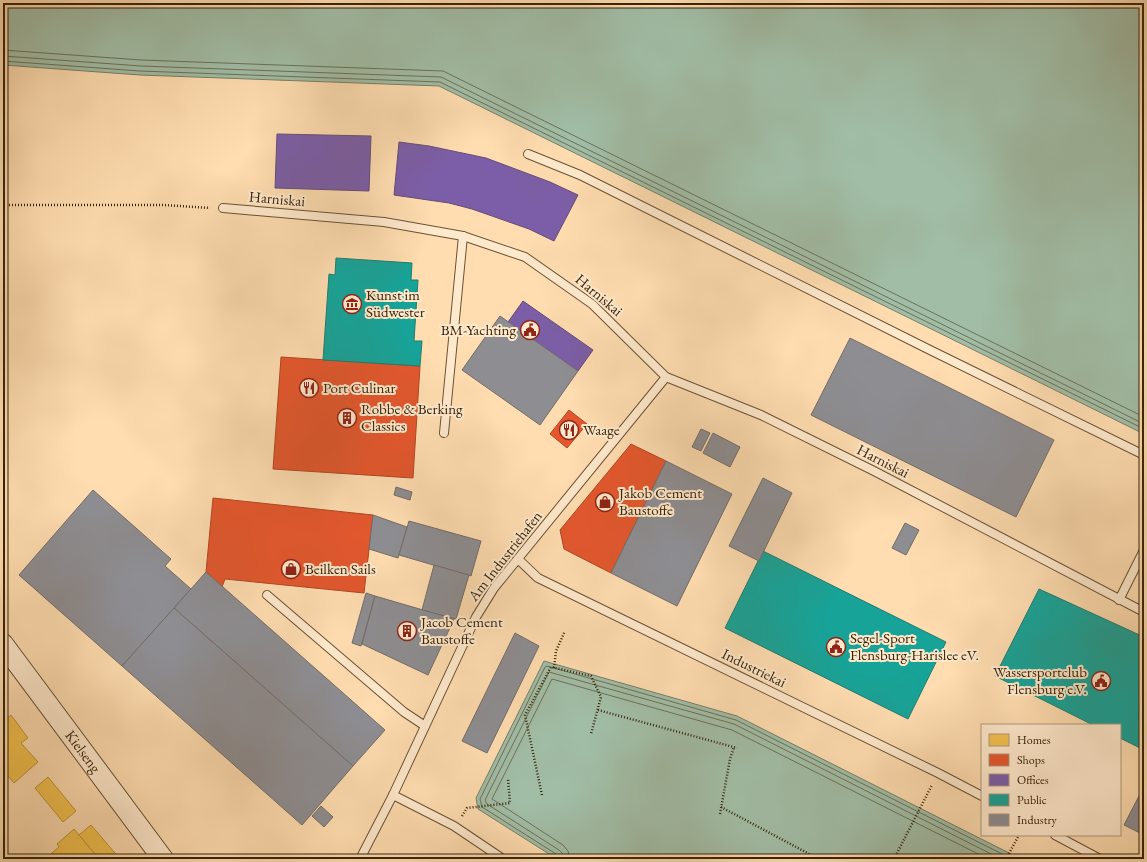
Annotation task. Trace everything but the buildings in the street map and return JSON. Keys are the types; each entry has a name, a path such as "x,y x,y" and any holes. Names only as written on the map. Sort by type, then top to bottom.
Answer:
{"street":[{"name":"Kielseng","path":"3,644 163,859"}],"lane":[{"path":"528,154 580,175 1144,455"},
{"name":"Harniskai","path":"223,208 384,222 463,236 525,257 592,304 666,378 760,415 874,471 1144,612"},
{"path":"444,433 463,236"},
{"name":"Am Industriehafen","path":"360,859 393,795 476,617 494,588 666,378"},
{"path":"1119,600 1144,550"},
{"name":"Industriekai","path":"518,559 538,578 938,773 981,795"},
{"path":"267,595 404,712 425,726"},
{"path":"393,795 454,826 503,859"},
{"path":"1057,836 1100,859"}],"path":[{"path":"3,205 164,205 223,208"},
{"path":"554,668 556,651 565,631"},
{"path":"542,795 525,715 551,667 591,676 601,697 591,734"},
{"path":"598,710 735,748 730,759 720,814"},
{"path":"894,859 938,773"},
{"path":"468,808 510,803 508,780"},
{"path":"721,807 813,856"},
{"path":"1006,859 1018,836"}],"water":[{"path":"3,3 1144,3 1144,434 439,86 140,75 3,65"},
{"path":"544,661 737,716 1021,859 557,859 478,809 476,798"}],"place":[{"name":"Kunst im Südwester","path":"352,304"},
{"name":"BM-Yachting","path":"530,330"},
{"name":"Port Culinar","path":"309,388"},
{"name":"Robbe & Berking Classics","path":"347,418"},
{"name":"Waage","path":"569,430"},
{"name":"Jakob Cement Baustoffe","path":"605,502"},
{"name":"Beilken Sails","path":"291,569"},
{"name":"Jacob Cement Baustoffe","path":"407,631"},
{"name":"Segel-Sport Flensburg-Harislee eV.","path":"836,647"},
{"name":"Wassersportclub Flensburg e.V.","path":"1101,681"}]}
